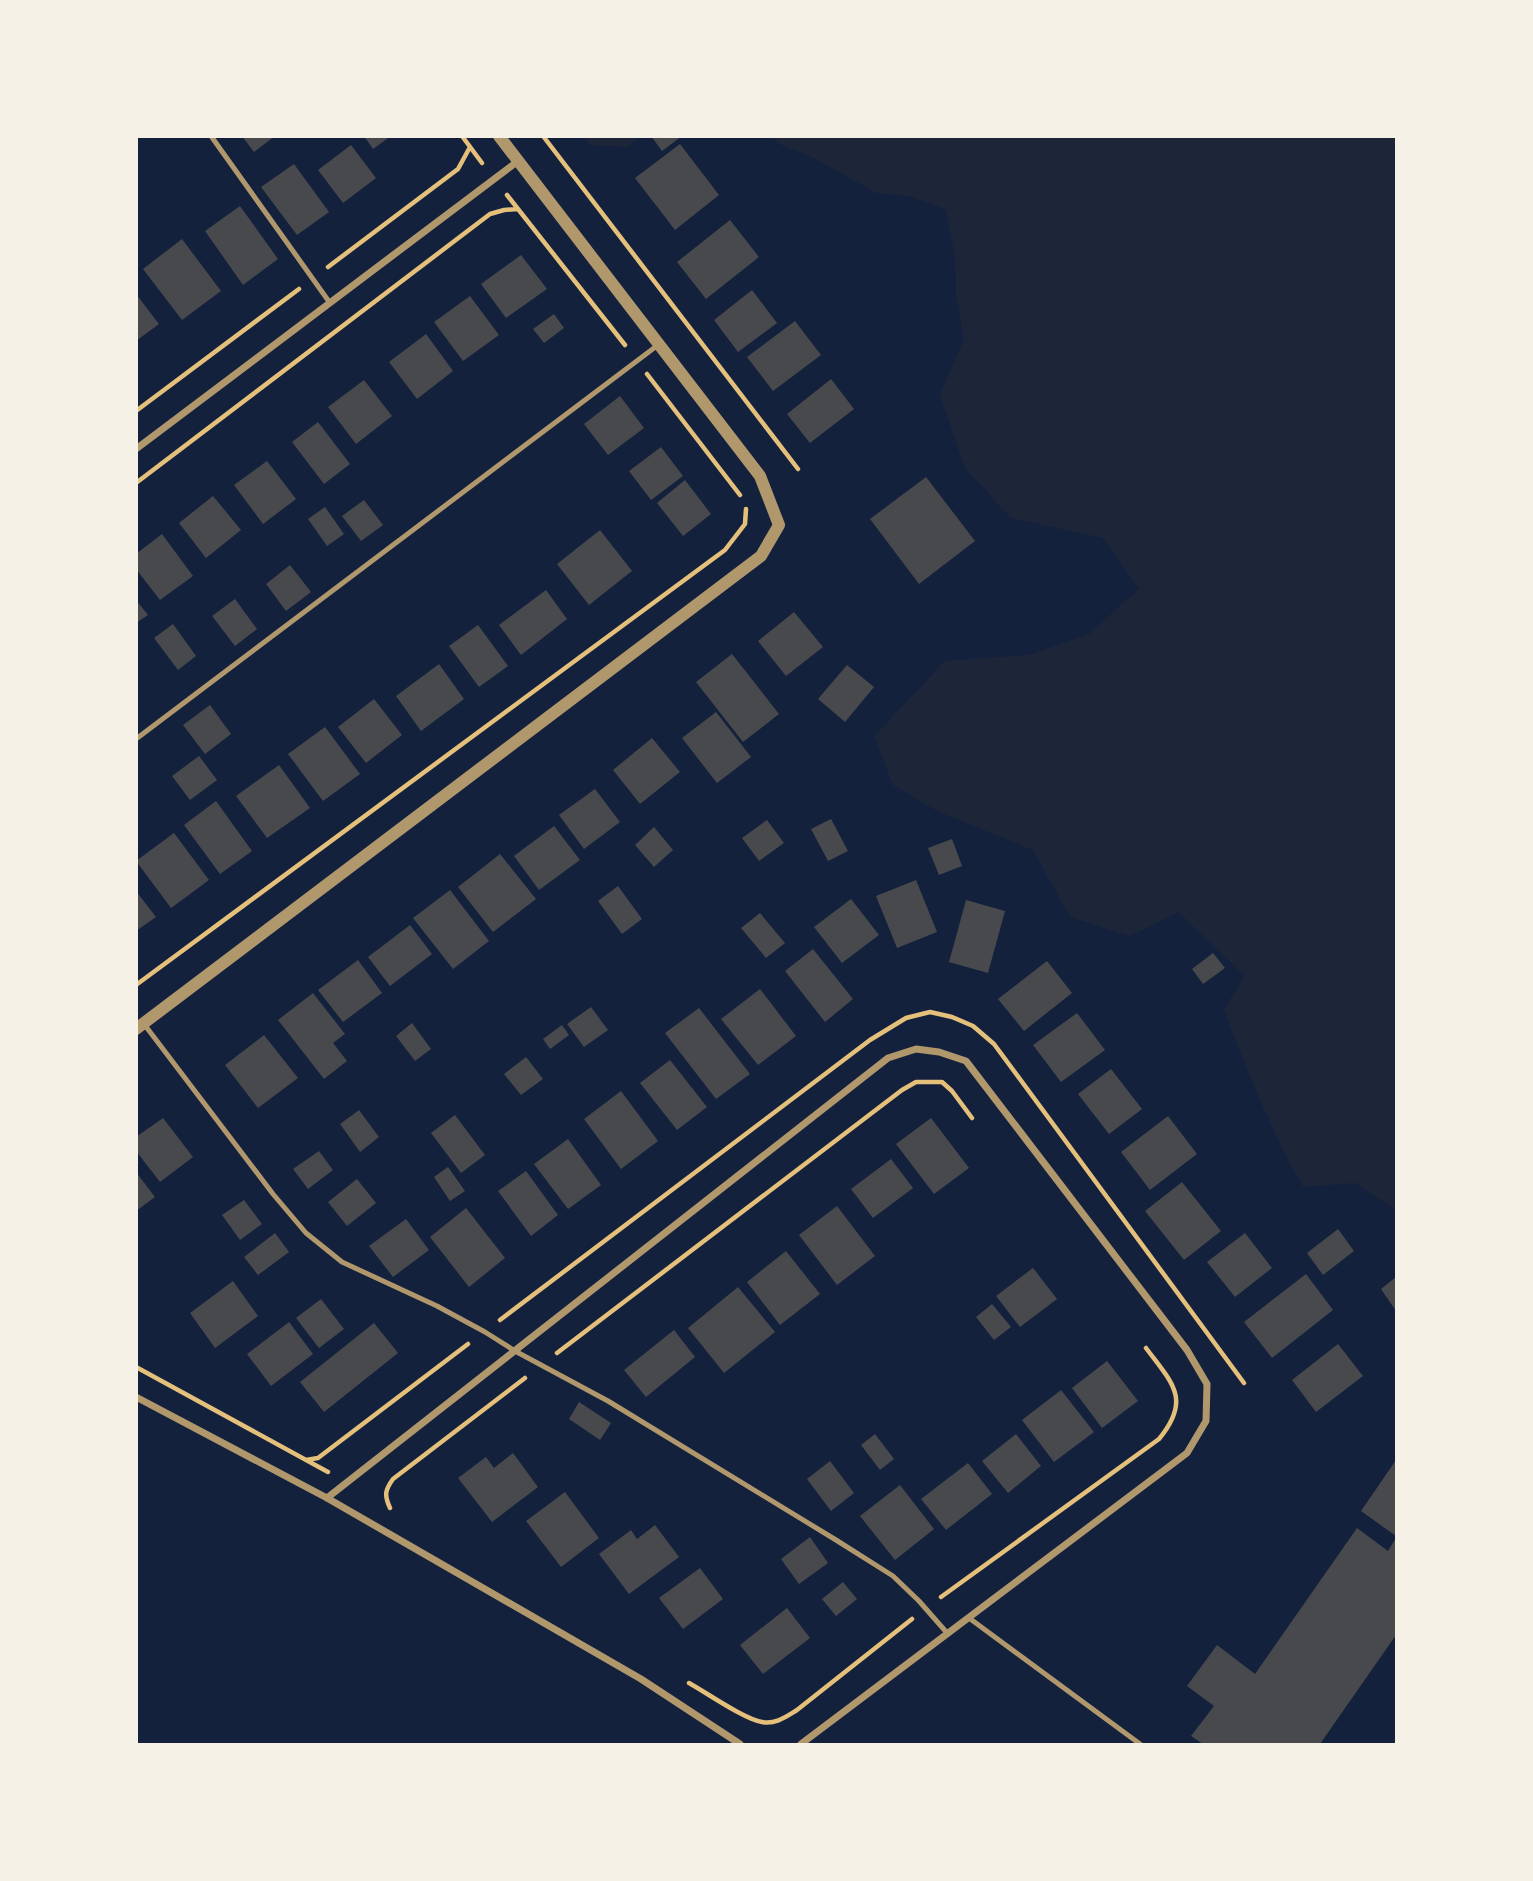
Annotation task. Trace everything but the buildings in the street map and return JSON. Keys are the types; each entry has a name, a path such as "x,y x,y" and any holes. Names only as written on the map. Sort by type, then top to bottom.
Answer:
{"street":[{"path":"140,1026 761,556 779,525 760,477 499,136"},
{"path":"136,449 517,161"},
{"path":"327,1498 888,1058 916,1049 939,1052 966,1061 1187,1350 1207,1384 1206,1421 1187,1453 801,1745"},
{"path":"136,1397 327,1498 640,1678 740,1745"}],"lane":[{"path":"211,136 330,303"},
{"path":"136,739 658,345"},
{"path":"140,1026 306,1233 342,1262 436,1306 608,1401 836,1540 893,1576 948,1634"},
{"path":"969,1618 1140,1745"}],"path":[{"path":"462,136 736,487 741,497"},
{"path":"543,136 798,469"},
{"path":"136,483 490,214 517,209"},
{"path":"136,985 725,550 745,524 746,506"},
{"path":"306,1460 318,1458 870,1040 906,1018 930,1012 973,1026 994,1044 1244,1383"},
{"path":"390,1508 385,1498 386,1489 393,1479 901,1090 916,1082 942,1082 972,1118"},
{"path":"685,1680 744,1715 763,1723 778,1721 797,1710 926,1608 1159,1439 1172,1424 1176,1410 1176,1394 1146,1348"},
{"path":"136,1367 348,1482 401,1515"}],"shaded area":[{"path":"585,137 638,137 628,147 590,145"},
{"path":"773,137 1396,137 1396,1210 1355,1183 1303,1187 1260,1100 1224,1009 1245,976 1178,912 1130,936 1070,917 1033,850 939,812 893,785 874,736 945,661 1029,655 1089,634 1139,589 1103,538 1011,518 965,468 940,395 964,339 956,294 955,256 945,209 908,196 876,193 812,157 779,144"}]}
